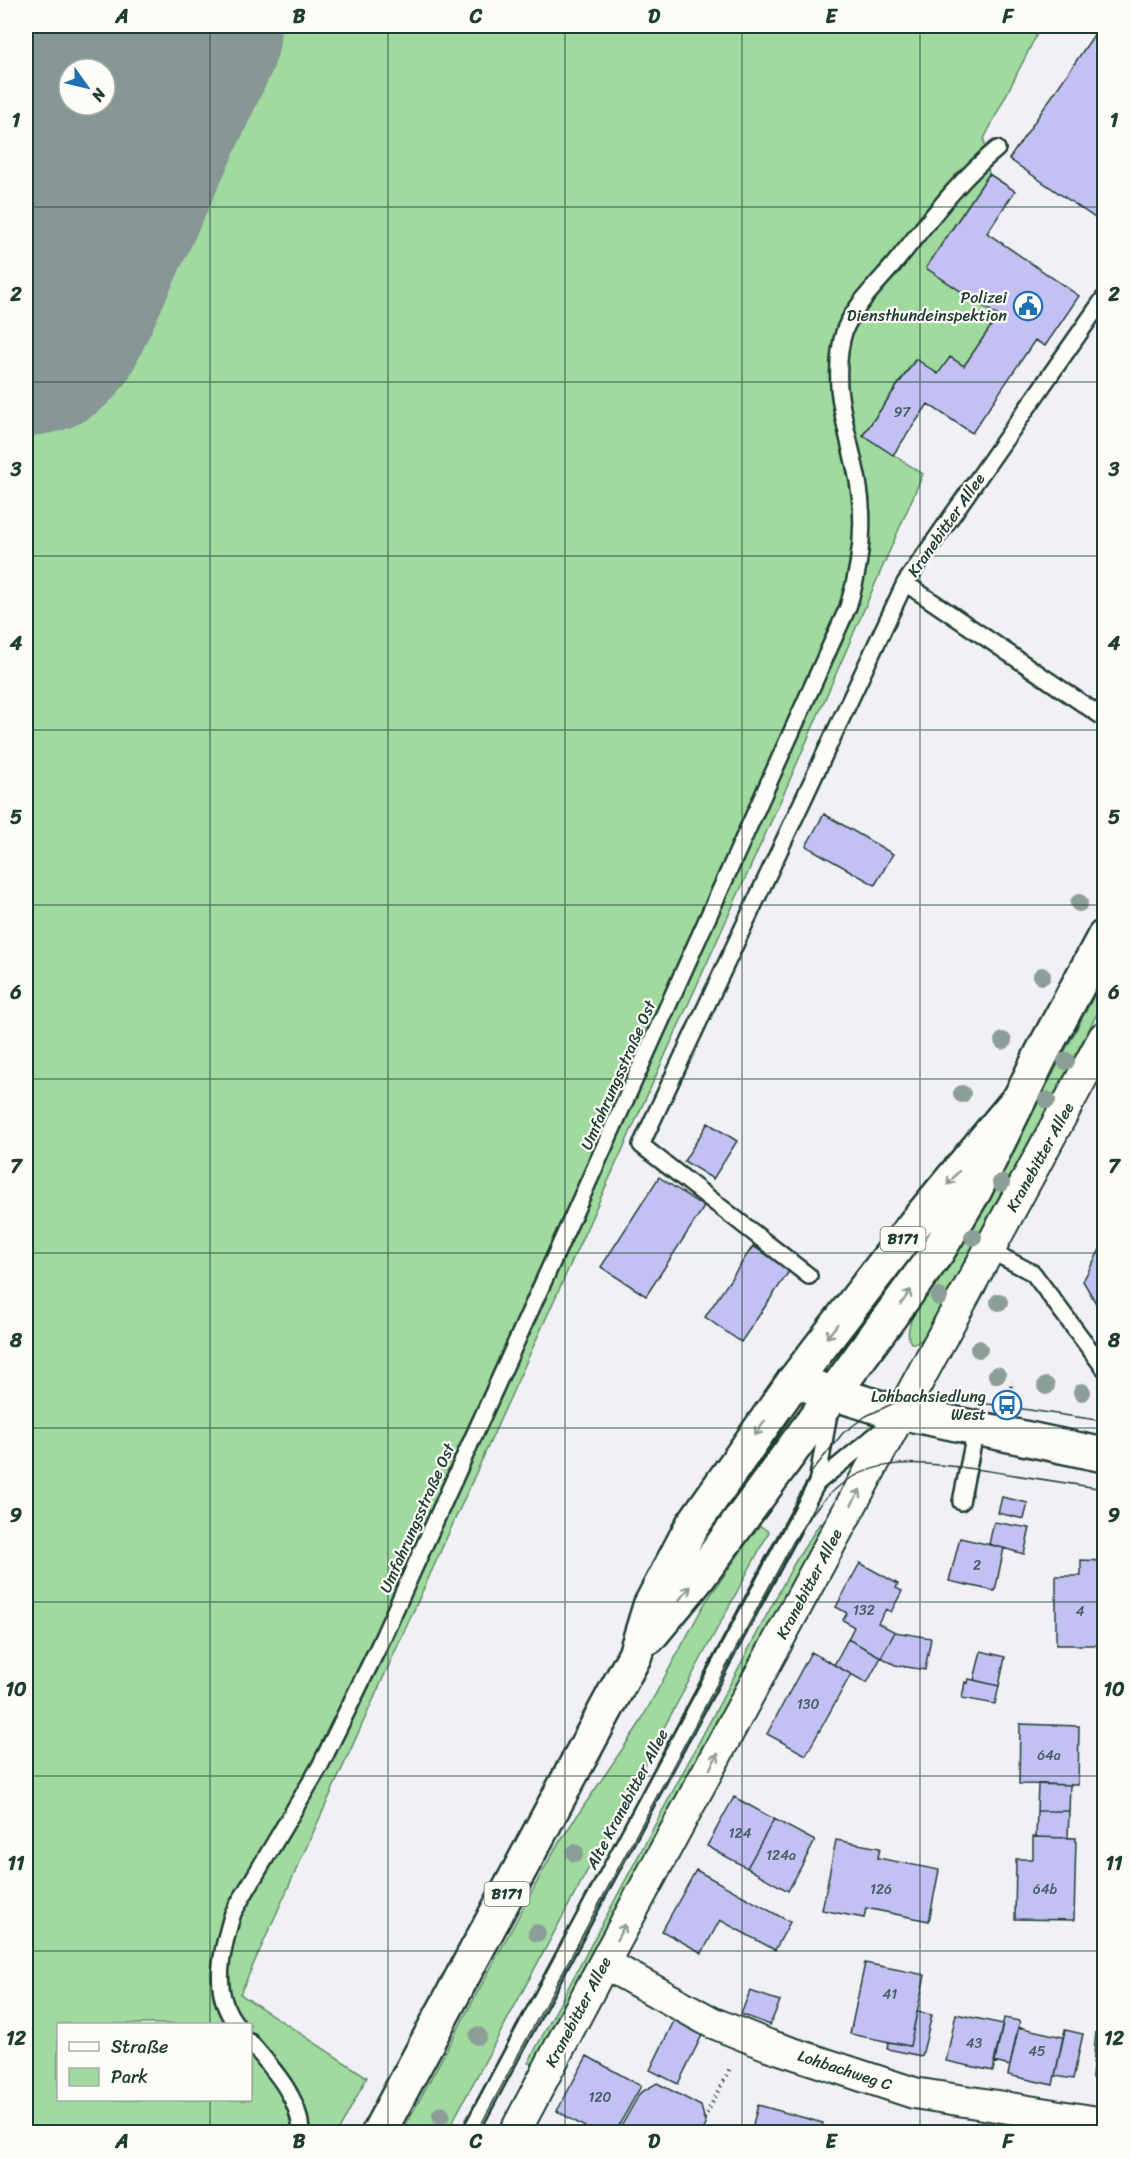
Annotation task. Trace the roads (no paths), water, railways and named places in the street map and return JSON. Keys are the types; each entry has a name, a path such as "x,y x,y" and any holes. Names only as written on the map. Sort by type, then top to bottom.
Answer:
{"main road":[{"name":"B171","path":"379,2133 635,1655 698,1578 938,1251 975,1190 1017,1101 1104,937"},
{"name":"B171","path":"635,1655 650,1606 692,1526 794,1381 914,1225 1017,1101"},
{"path":"794,1381 902,1412 1104,1455"}],"street":[{"name":"Kranebitter Allee","path":"515,2133 604,1963 1104,1038"},
{"name":"Lohbachweg C","path":"604,1963 711,2022 745,2036 914,2093 1104,2123"}],"lane":[{"name":"Umfahrungsstraße Ost","path":"235,2023 224,2004 220,1975 233,1913 320,1767 378,1648 848,607 859,565 862,525 858,483 839,386 839,357 845,329 855,312 906,249 979,163 997,148"},
{"name":"Kranebitter Allee","path":"1104,298 905,583 1104,718"},
{"path":"809,1276 641,1145 905,583"},
{"path":"989,1250 1033,1273 1104,1368"},
{"path":"817,1483 832,1393"},
{"path":"817,1483 902,1412"},
{"path":"961,1502 976,1429"},
{"name":"Alte Kranebitter Allee","path":"470,2133 817,1483"},
{"path":"252,2045 286,2088 296,2107 301,2133"}],"tram line":[{"path":"461,2132 785,1521 813,1470 843,1433 866,1416 894,1403 919,1398 954,1399 1104,1421"},
{"path":"477,2132 792,1544 811,1515 830,1493 850,1478 872,1469 895,1464 950,1466 1104,1489"}],"place":[{"name":"Polizei Diensthundeinspektion","path":"1028,306"},
{"name":"Lohbachsiedlung West","path":"1007,1405"}]}
